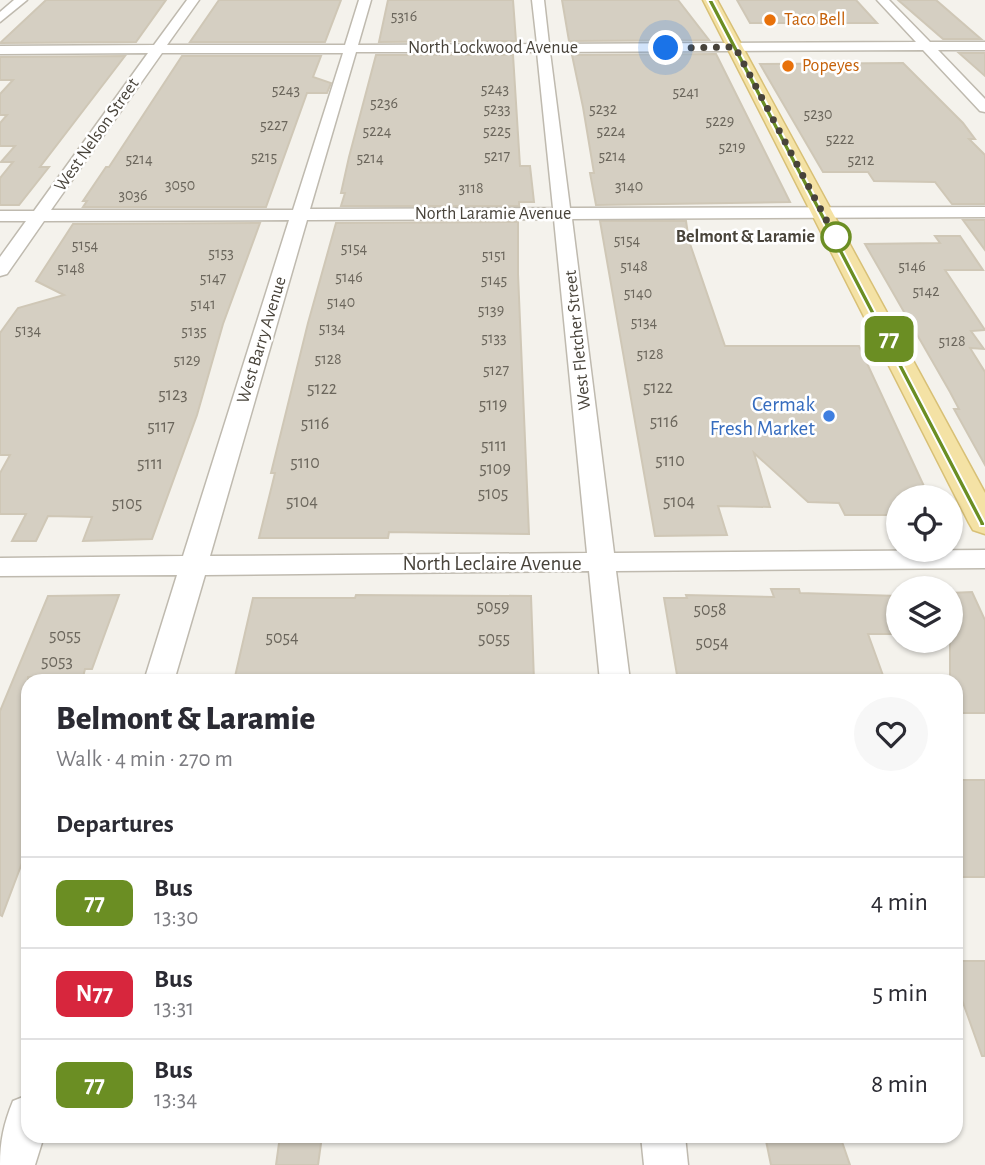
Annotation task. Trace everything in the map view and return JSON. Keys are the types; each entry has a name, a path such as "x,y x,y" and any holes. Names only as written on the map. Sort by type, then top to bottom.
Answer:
{"main road":[{"path":"710,0 985,523"}],"street":[{"path":"0,18 21,0"},
{"name":"West Nelson Street","path":"0,270 193,0"},
{"name":"West Barry Avenue","path":"161,674 365,0"},
{"name":"West Fletcher Street","path":"538,0 614,674"},
{"path":"883,0 985,108"},
{"name":"North Lockwood Avenue","path":"0,50 985,46"},
{"name":"North Laramie Avenue","path":"0,216 985,212"},
{"name":"North Leclaire Avenue","path":"0,567 985,559"},
{"path":"13,1165 21,1139"},
{"path":"664,1143 666,1165"}],"building":[{"path":"46,0 166,0 136,42 0,43"},
{"path":"219,0 341,0 325,42 190,42"},
{"path":"388,0 513,0 516,41 379,42"},
{"path":"562,0 678,0 709,40 569,41"},
{"path":"737,0 856,0 877,23 750,23"},
{"path":"898,0 936,0 981,39 943,39"},
{"path":"959,53 985,53 985,76"},
{"path":"716,54 790,202 596,205 590,173 594,173 572,55"},
{"path":"376,55 513,55 520,166 530,166 534,202 519,202 519,206 341,206 349,157"},
{"path":"125,56 40,167 49,167 19,205 0,205 0,178 13,162 1,162 15,146 0,146 0,123 7,115 0,115 0,94 13,80 0,80 0,57"},
{"path":"182,56 321,56 313,77 331,83 327,93 307,93 266,207 83,207 87,201 83,201 106,167 109,167"},
{"path":"903,63 963,123 975,139 969,139 985,155 985,204 952,204 935,182 874,181 868,172 823,172 760,64"},
{"path":"963,220 985,220 985,250"},
{"path":"600,221 686,221 689,241 725,346 859,346 923,485 886,485 886,515 845,515 839,503 808,502 754,453 770,507 718,506 727,535 655,536"},
{"path":"518,222 529,534 389,532 388,538 259,538 275,473 271,473 336,223"},
{"path":"260,223 223,324 197,415 152,539 83,541 92,517 48,516 36,541 12,541 26,514 0,514 0,473 10,455 0,455 0,333 18,308 64,295 36,281 73,224"},
{"path":"935,236 960,236 983,270 945,270 985,330 971,331 984,349 970,348 985,372 985,465 954,409 959,409 950,392 865,244 940,243"},
{"path":"771,589 799,589 800,593 886,596 886,634 868,634 882,674 677,674 664,598 687,598 686,595 774,597"},
{"path":"963,592 972,592 985,620 985,713 963,713 963,674 950,674 950,653 963,653"},
{"path":"119,595 92,669 85,669 84,674 21,674 21,866 2,916 0,711 48,596"},
{"path":"356,595 531,596 534,674 236,674 253,598 355,598"},
{"path":"963,780 985,780 985,877 963,877"},
{"path":"963,961 985,961 985,1056 982,1056 963,1003"},
{"path":"279,1143 321,1143 318,1165 276,1165"},
{"path":"766,1143 842,1143 850,1165 771,1165"}],"bus line":[{"name":"77","path":"710,0 985,523"}],"place":[{"name":"Taco Bell","path":"770,20"},
{"name":"Popeyes","path":"788,66"},
{"name":"Belmont & Laramie","path":"836,237"},
{"name":"Cermak Fresh Market","path":"829,416"}],"route":[{"path":"666,48 735,47 839,244 836,237"}]}
